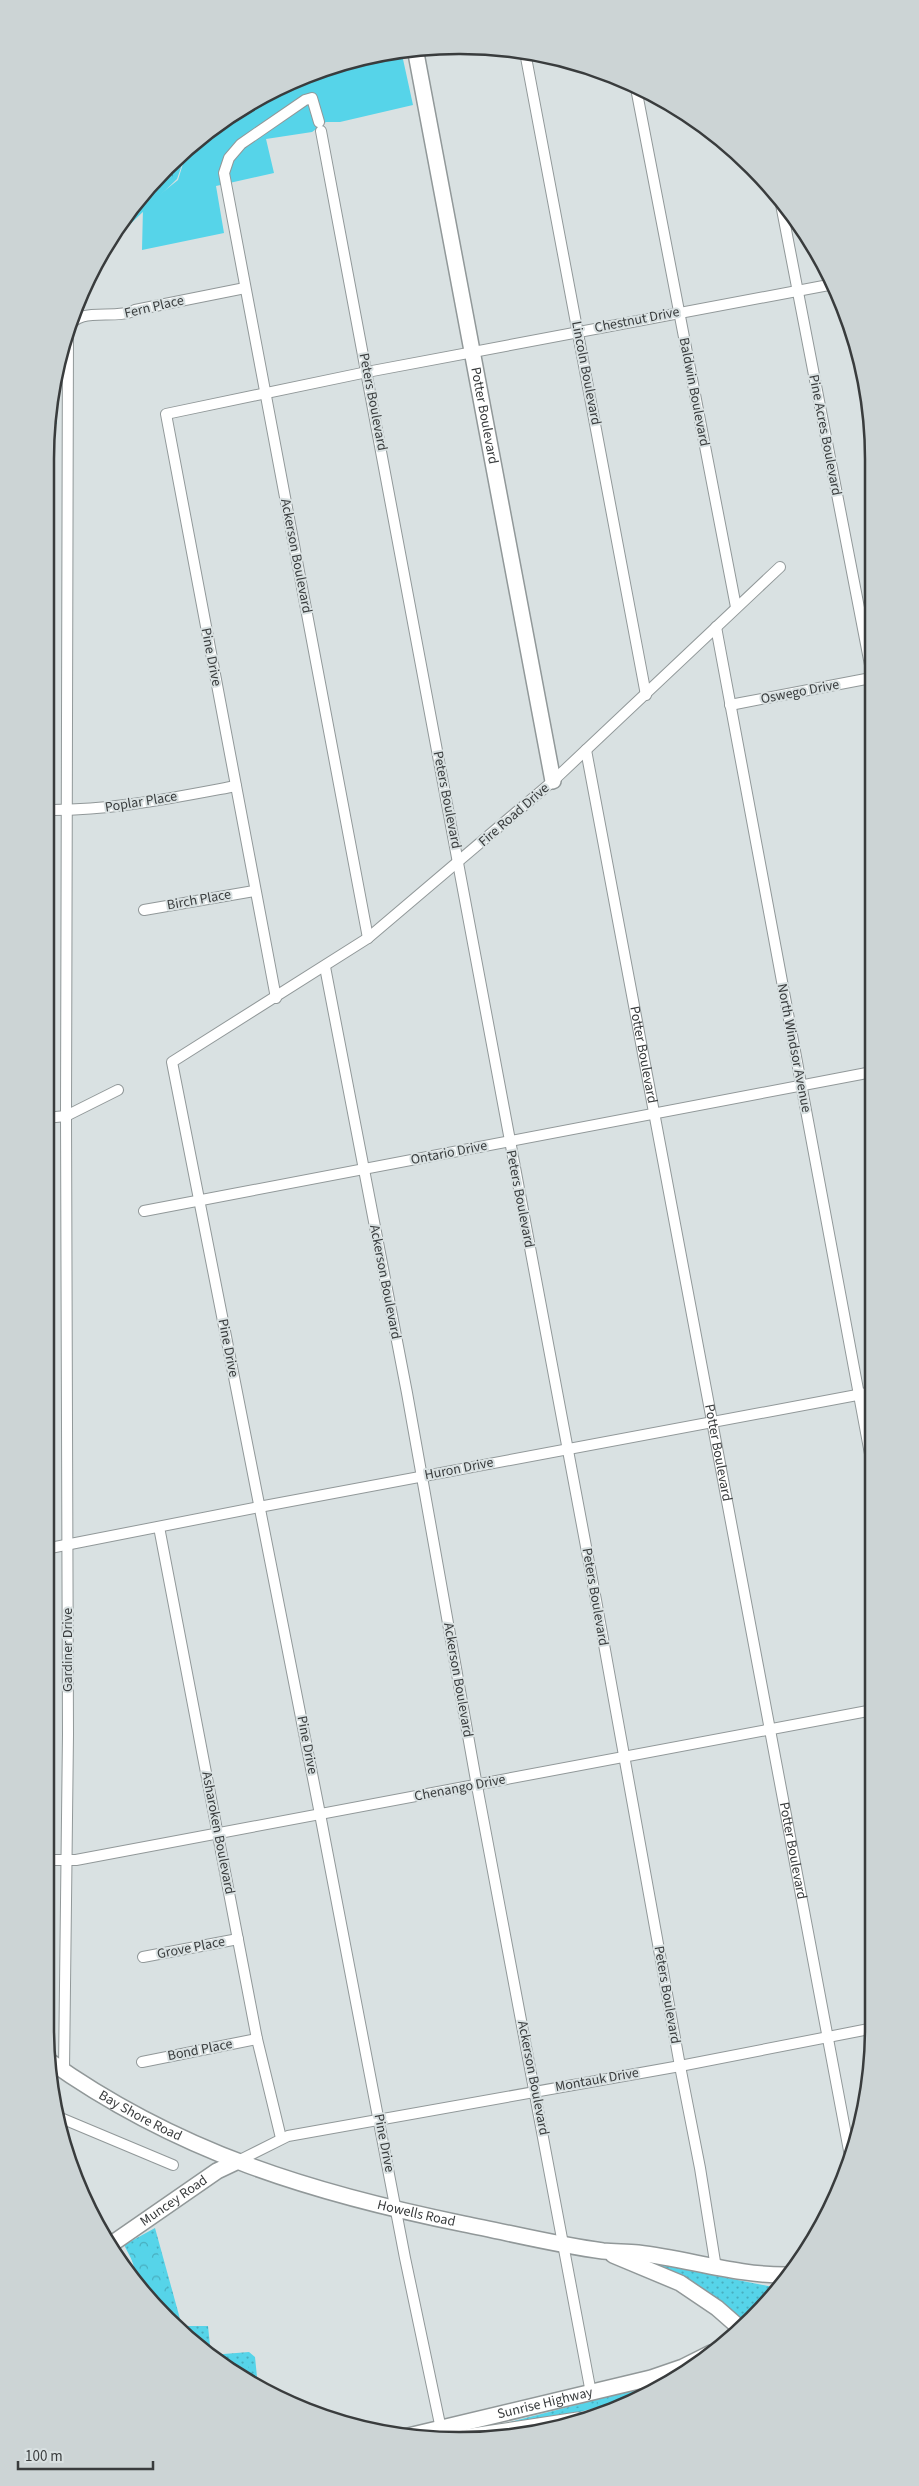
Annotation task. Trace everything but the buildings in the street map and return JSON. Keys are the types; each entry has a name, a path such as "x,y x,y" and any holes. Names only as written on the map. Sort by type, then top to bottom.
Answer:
{"main road":[{"name":"Potter Boulevard","path":"417,56 553,781"},
{"name":"Bay Shore Road","path":"56,2065 140,2116 236,2162"},
{"name":"Howells Road","path":"236,2162 323,2191 397,2210 602,2251 639,2253 716,2268 758,2274 780,2275"},
{"name":"Muncey Road","path":"115,2241 217,2171 236,2162"},
{"name":"Howells Road","path":"602,2251 680,2283 717,2308 734,2325"},
{"name":"Sunrise Highway","path":"432,2431 591,2393 668,2372 682,2366"}],"street":[{"name":"Lincoln Boulevard","path":"525,59 646,695"},
{"name":"Baldwin Boulevard","path":"637,95 736,607"},
{"name":"Peters Boulevard","path":"224,174 229,158 241,144 305,100 312,98 320,126 459,863 700,2168 716,2268"},
{"name":"Ackerson Boulevard","path":"224,174 368,938"},
{"name":"Pine Acres Boulevard","path":"783,215 865,639"},
{"name":"Chestnut Drive","path":"264,393 679,312 826,286"},
{"name":"Fern Place","path":"80,317 126,315 135,310 245,288"},
{"name":"Gardiner Drive","path":"64,2070 67,1860 68,354"},
{"name":"Pine Drive","path":"264,393 166,414 254,890 276,998"},
{"name":"Fire Road Drive","path":"172,1062 325,967 368,938 459,863 553,781 780,567"},
{"name":"North Windsor Avenue","path":"716,627 865,1427"},
{"name":"Oswego Drive","path":"730,705 865,679"},
{"name":"Potter Boulevard","path":"586,750 713,1422 826,2038 848,2144"},
{"name":"Poplar Place","path":"54,810 145,803 236,786"},
{"name":"Birch Place","path":"144,910 254,890"},
{"name":"Ackerson Boulevard","path":"325,967 362,1170 384,1270 477,1786 536,2091 591,2393"},
{"name":"Pine Drive","path":"172,1062 198,1202 441,2429"},
{"name":"Ontario Drive","path":"144,1211 865,1073"},
{"path":"54,1117 66,1116 118,1090"},
{"name":"Huron Drive","path":"54,1547 259,1506 865,1394"},
{"name":"Asharoken Boulevard","path":"159,1527 257,2039 281,2138"},
{"name":"Chenango Drive","path":"54,1860 67,1860 218,1834 865,1712"},
{"name":"Grove Place","path":"143,1957 238,1939"},
{"name":"Montauk Drive","path":"236,2162 281,2138 680,2066 865,2030"},
{"name":"Bond Place","path":"142,2062 257,2039"},
{"path":"65,2120 174,2164"}],"green space":[{"path":"403,58 413,105 340,122 326,122 312,132 266,139 274,173 216,186 224,233 142,250 143,208 178,180 183,163 192,154 234,122 257,108 329,75"},
{"path":"182,164 177,179 127,228 154,192"},
{"path":"155,2228 180,2320 141,2278 124,2245"},
{"path":"149,2235 154,2238 174,2314 154,2294 135,2270 128,2248 135,2241"},
{"path":"657,2264 771,2286 738,2321 685,2278"},
{"path":"186,2326 208,2326 210,2346"},
{"path":"249,2352 255,2357 257,2378 221,2354"},
{"path":"236,2365 248,2366 250,2374"},
{"path":"643,2388 615,2401 588,2410 494,2430 464,2432 494,2426"},
{"path":"640,2389 601,2406 534,2423 489,2430 561,2413"}]}
